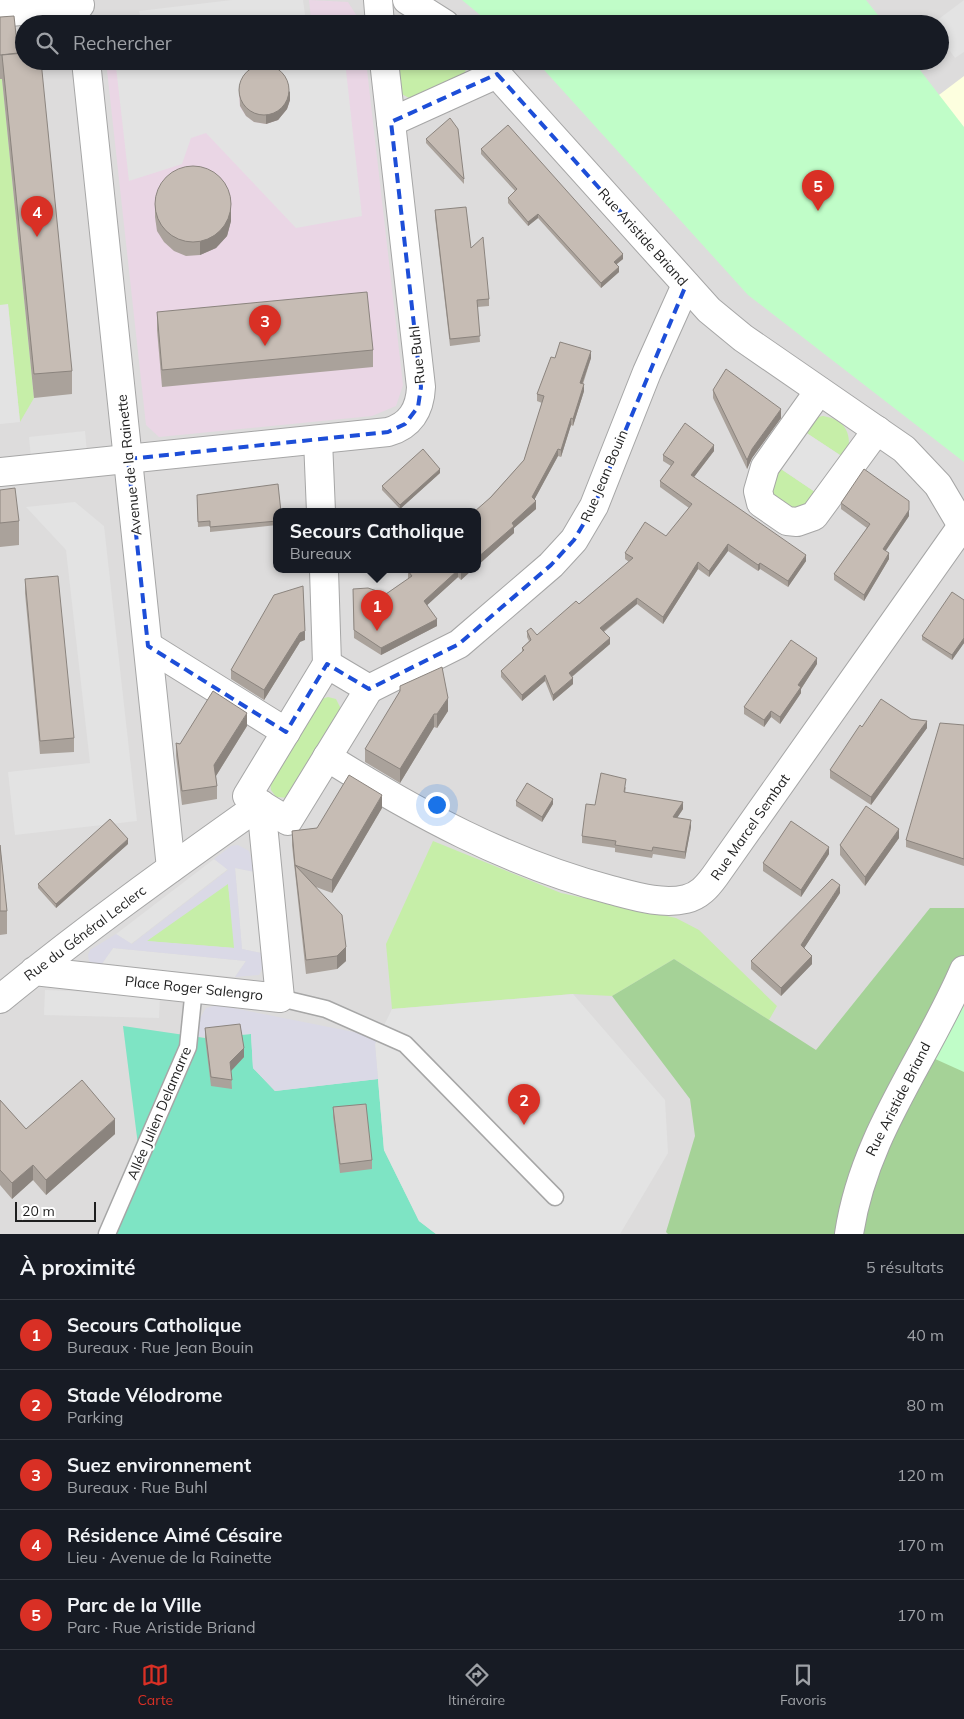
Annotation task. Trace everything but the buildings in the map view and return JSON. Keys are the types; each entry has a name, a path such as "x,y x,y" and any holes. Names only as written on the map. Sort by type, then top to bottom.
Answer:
{"street":[{"path":"378,0 379,15"},
{"path":"407,0 431,15"},
{"path":"0,13 81,10"},
{"name":"Avenue de la Rainette","path":"87,70 171,868"},
{"name":"Rue Buhl","path":"0,472 318,440 396,430 412,417 421,397 385,70"},
{"path":"391,122 487,70"},
{"name":"Rue Aristide Briand","path":"493,70 686,285 724,324 904,449 928,473 950,502 963,528"},
{"name":"Rue Jean Bouin","path":"368,689 459,644 551,565 574,540 594,506 646,372 686,285"},
{"path":"819,391 765,467 758,490 761,503 787,521 797,522 814,516 877,430"},
{"path":"318,440 321,508"},
{"name":"Rue Marcel Sembat","path":"327,757 444,826 520,860 595,885 633,895 674,901 686,899 707,887 963,528"},
{"path":"324,573 328,664 368,689"},
{"path":"148,646 286,732"},
{"name":"Place Roger Salengro","path":"328,664 247,796 288,821 368,689"},
{"path":"171,868 261,804"},
{"name":"Place Roger Salengro","path":"34,971 280,998 261,804"},
{"name":"Rue du Général Leclerc","path":"0,999 34,971 171,868"},
{"name":"Rue Aristide Briand","path":"849,1234 859,1184 874,1145 964,970"}],"lane":[{"name":"Allée Julien Delamarre","path":"107,1234 188,1047 194,988"},
{"path":"280,998 326,1009 406,1044 555,1197"}],"highlighted area":[{"path":"497,74 686,285 594,506 574,540 551,565 459,644 369,689 327,664 286,732 148,646 128,459 388,432 405,424 418,407 421,387 391,122"}],"shaded area":[{"path":"0,0 964,0 964,1234 0,1234"},
{"path":"232,0 303,0 305,15 140,15 139,11"},
{"path":"309,0 348,2 356,15 311,15"},
{"path":"964,0 964,52 955,58 949,50 949,15 944,15"},
{"path":"107,70 367,70 403,385 396,406 372,416 159,437 146,425"},
{"path":"116,70 346,70 362,216 296,228 206,133 191,138 182,164 129,181","holes":["239,95 290,100 287,109 278,120 266,124 254,122 246,116 240,107"]},
{"path":"964,76 964,143 927,104"},
{"path":"8,304 20,422 0,424 0,305"},
{"path":"799,428 846,459 821,496 775,465"},
{"path":"85,431 87,453 31,458 29,437"},
{"path":"75,502 104,526 137,821 15,835 8,772 90,763 66,550 26,507"},
{"path":"238,845 249,851 255,872 235,868 242,949 261,953 263,967 259,975 235,977 246,961 113,948 101,965 93,964 89,961 88,955 90,950 116,934 132,944 228,870 214,859 231,846","holes":["228,884 234,948 147,941"]},
{"path":"214,859 228,869 131,944 116,934"},
{"path":"235,868 255,872 261,953 242,949"},
{"path":"113,948 246,961 235,977 101,965"},
{"path":"45,990 160,995 159,1018 44,1015"},
{"path":"573,994 665,1100 668,1153 620,1234 436,1234 419,1221 384,1150 375,1044 392,1009"},
{"path":"218,1005 379,1037 375,1044 378,1079 275,1091 253,1068 251,1034 198,1037 199,1020 206,1008"}],"green space":[{"path":"462,0 866,0 878,15 480,15"},
{"path":"395,70 466,70 461,77 415,98 409,98 396,91"},
{"path":"544,70 920,70 964,127 964,462 748,295"},
{"path":"0,79 2,79 34,398 20,422 8,305 0,305"},
{"path":"823,416 838,421 846,431 849,444 846,459 799,428 814,418"},
{"path":"775,465 821,496 796,510 788,508 772,495"},
{"path":"328,697 336,699 342,711 290,798 276,797 271,790 270,780 318,700"},
{"path":"433,841 561,893 676,918 699,930 777,1006 769,1020 674,959 612,996 573,994 392,1009 386,944"},
{"path":"228,883 235,948 146,941"},
{"path":"930,908 964,908 964,1234 668,1234 666,1232 695,1136 690,1099 612,996 674,959 816,1050"},
{"path":"964,995 964,1072 933,1058"},
{"path":"123,1026 205,1038 251,1034 253,1068 275,1091 378,1079 384,1150 419,1221 436,1234 98,1234 138,1145"}],"place":[{"name":"Parc de la Ville","path":"818,211"},
{"name":"Résidence Aimé Césaire","path":"37,237"},
{"name":"Suez environnement","path":"265,346"},
{"name":"Secours Catholique","path":"377,631"},
{"name":"Stade Vélodrome","path":"524,1125"}]}
